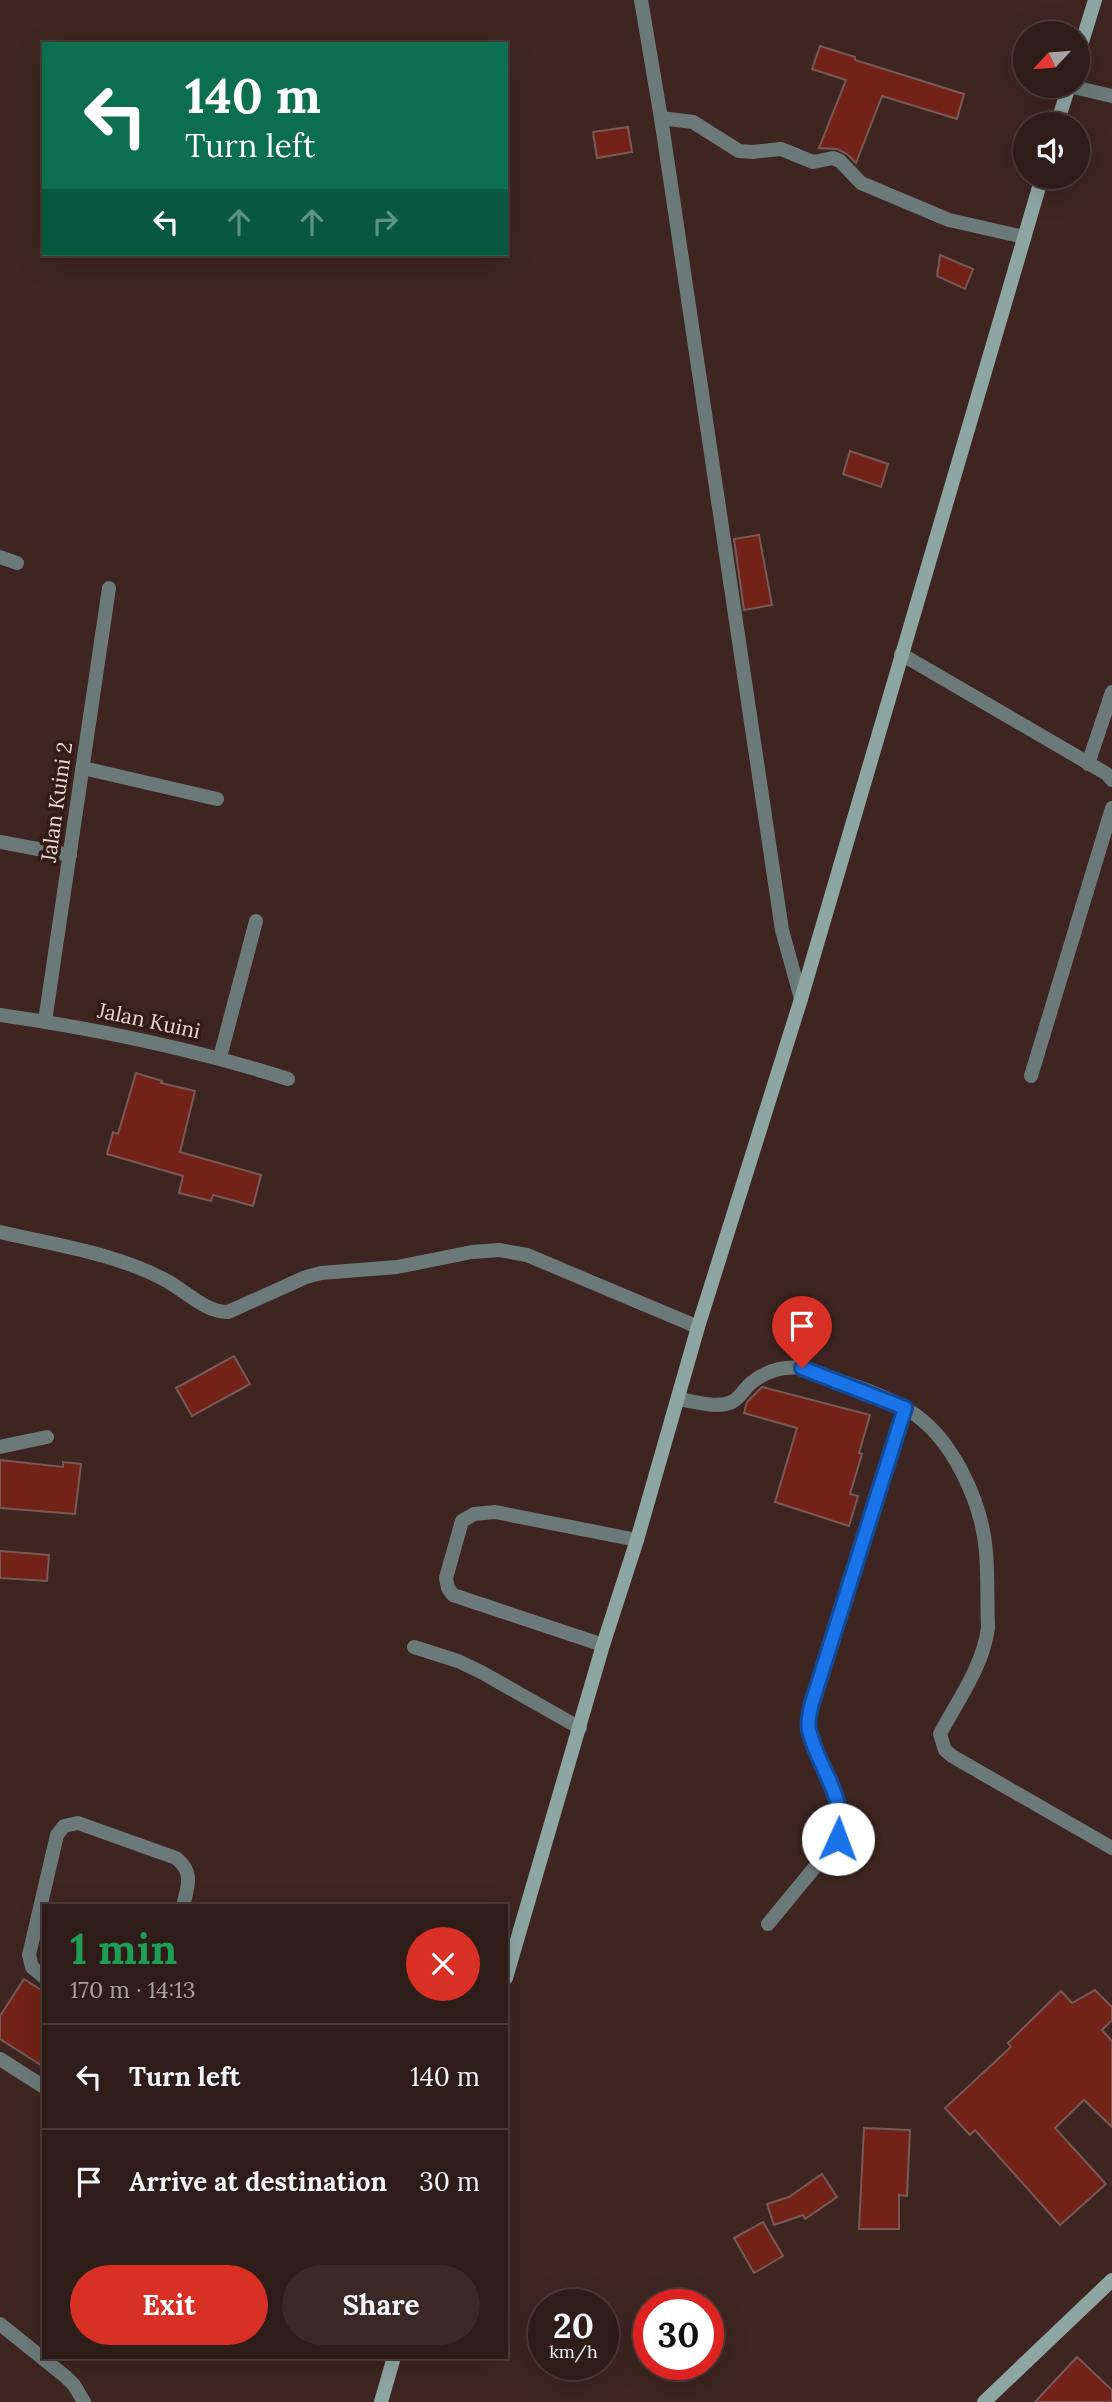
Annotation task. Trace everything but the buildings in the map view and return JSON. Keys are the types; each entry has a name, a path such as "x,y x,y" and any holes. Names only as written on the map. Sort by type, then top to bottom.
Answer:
{"street":[{"path":"641,0 782,930 800,999"},
{"path":"1089,21 1095,0"},
{"path":"1090,91 1112,96"},
{"path":"661,118 693,122 739,151 781,149 813,162 833,159 840,161 862,183 938,216 1024,237"},
{"path":"508,1971 698,1327 800,999 1038,189"},
{"path":"0,557 17,563"},
{"name":"Jalan Kuini 2","path":"45,1021 109,588"},
{"path":"901,654 1107,774 1112,780"},
{"path":"1088,764 1112,692"},
{"path":"83,768 217,799"},
{"path":"1031,1076 1112,808"},
{"path":"0,842 70,855"},
{"path":"220,1057 256,921"},
{"name":"Jalan Kuini","path":"0,1015 45,1021 220,1057 288,1079"},
{"path":"0,1231 134,1265 168,1281 218,1312 229,1312 306,1277 321,1273 397,1267 472,1252 499,1250 527,1255 698,1327"},
{"path":"678,1399 719,1405 731,1403 752,1382 780,1368 802,1368 905,1408 925,1421 950,1449 976,1507 986,1550 986,1640 982,1655 940,1734 942,1743 951,1756 1112,1848"},
{"path":"768,1924 838,1839 841,1808 808,1728 810,1715 905,1408"},
{"path":"0,1447 47,1437"},
{"path":"603,1645 453,1595 446,1578 462,1521 474,1514 495,1512 637,1540"},
{"path":"414,1647 458,1661 481,1672 580,1728"},
{"path":"42,1975 32,1967 29,1955 57,1835 64,1826 78,1823 176,1858 187,1870 190,1879 184,1904"},
{"path":"0,2059 42,2086"},
{"path":"984,2402 1112,2280"},
{"path":"0,2324 42,2353"},
{"path":"381,2402 393,2359"},
{"path":"57,2363 85,2402"}],"route":[{"path":"802,1368 905,1408 812,1703 808,1728 841,1808 838,1839"}]}
